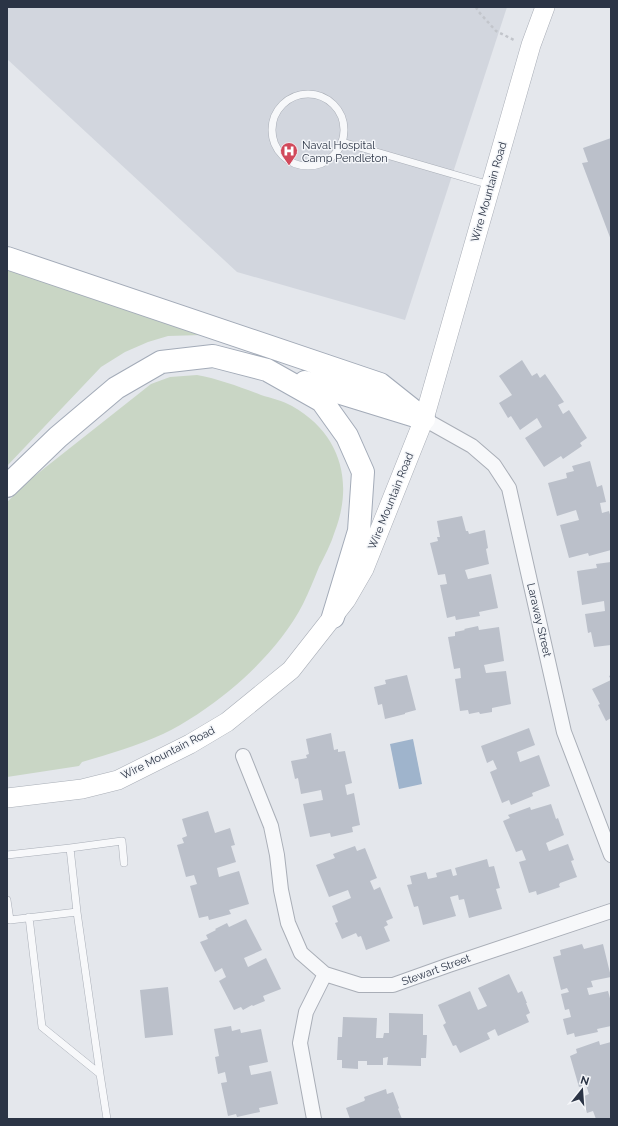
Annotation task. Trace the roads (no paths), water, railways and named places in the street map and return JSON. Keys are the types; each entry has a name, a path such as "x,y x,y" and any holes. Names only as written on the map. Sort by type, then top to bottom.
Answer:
{"main road":[{"name":"Wire Mountain Road","path":"7,798 82,788 118,780 190,744 227,722 291,670 346,600 364,569 424,419 531,45 545,7"},
{"path":"7,258 380,384 424,419"},
{"path":"7,486 58,437 116,388 161,362 213,356 267,370 424,419"},
{"path":"267,370 322,401 348,436 363,472 359,531 333,617"}],"street":[{"name":"Laraway Street","path":"424,419 472,446 494,465 509,488 564,732 611,855"},
{"name":"Stewart Street","path":"243,756 271,826 288,923 301,953 325,974 360,986 393,985 611,911"},
{"path":"314,1119 300,1043 306,1012 325,974"}],"lane":[{"path":"310,94 321,96 331,102 341,116 345,132 342,142 335,155 326,162 314,166 301,166 290,161 280,153 274,142 272,130 274,118 280,108 288,100 298,95 310,94"},
{"path":"342,142 490,185"},
{"path":"7,855 122,841 124,863"},
{"path":"70,848 77,912 107,1119"},
{"path":"7,900 10,920 77,912"},
{"path":"29,917 42,1027 100,1074"}],"water":[{"path":"413,739 422,784 399,789 390,744"}],"place":[{"name":"Naval Hospital Camp Pendleton","path":"289,166"}]}
